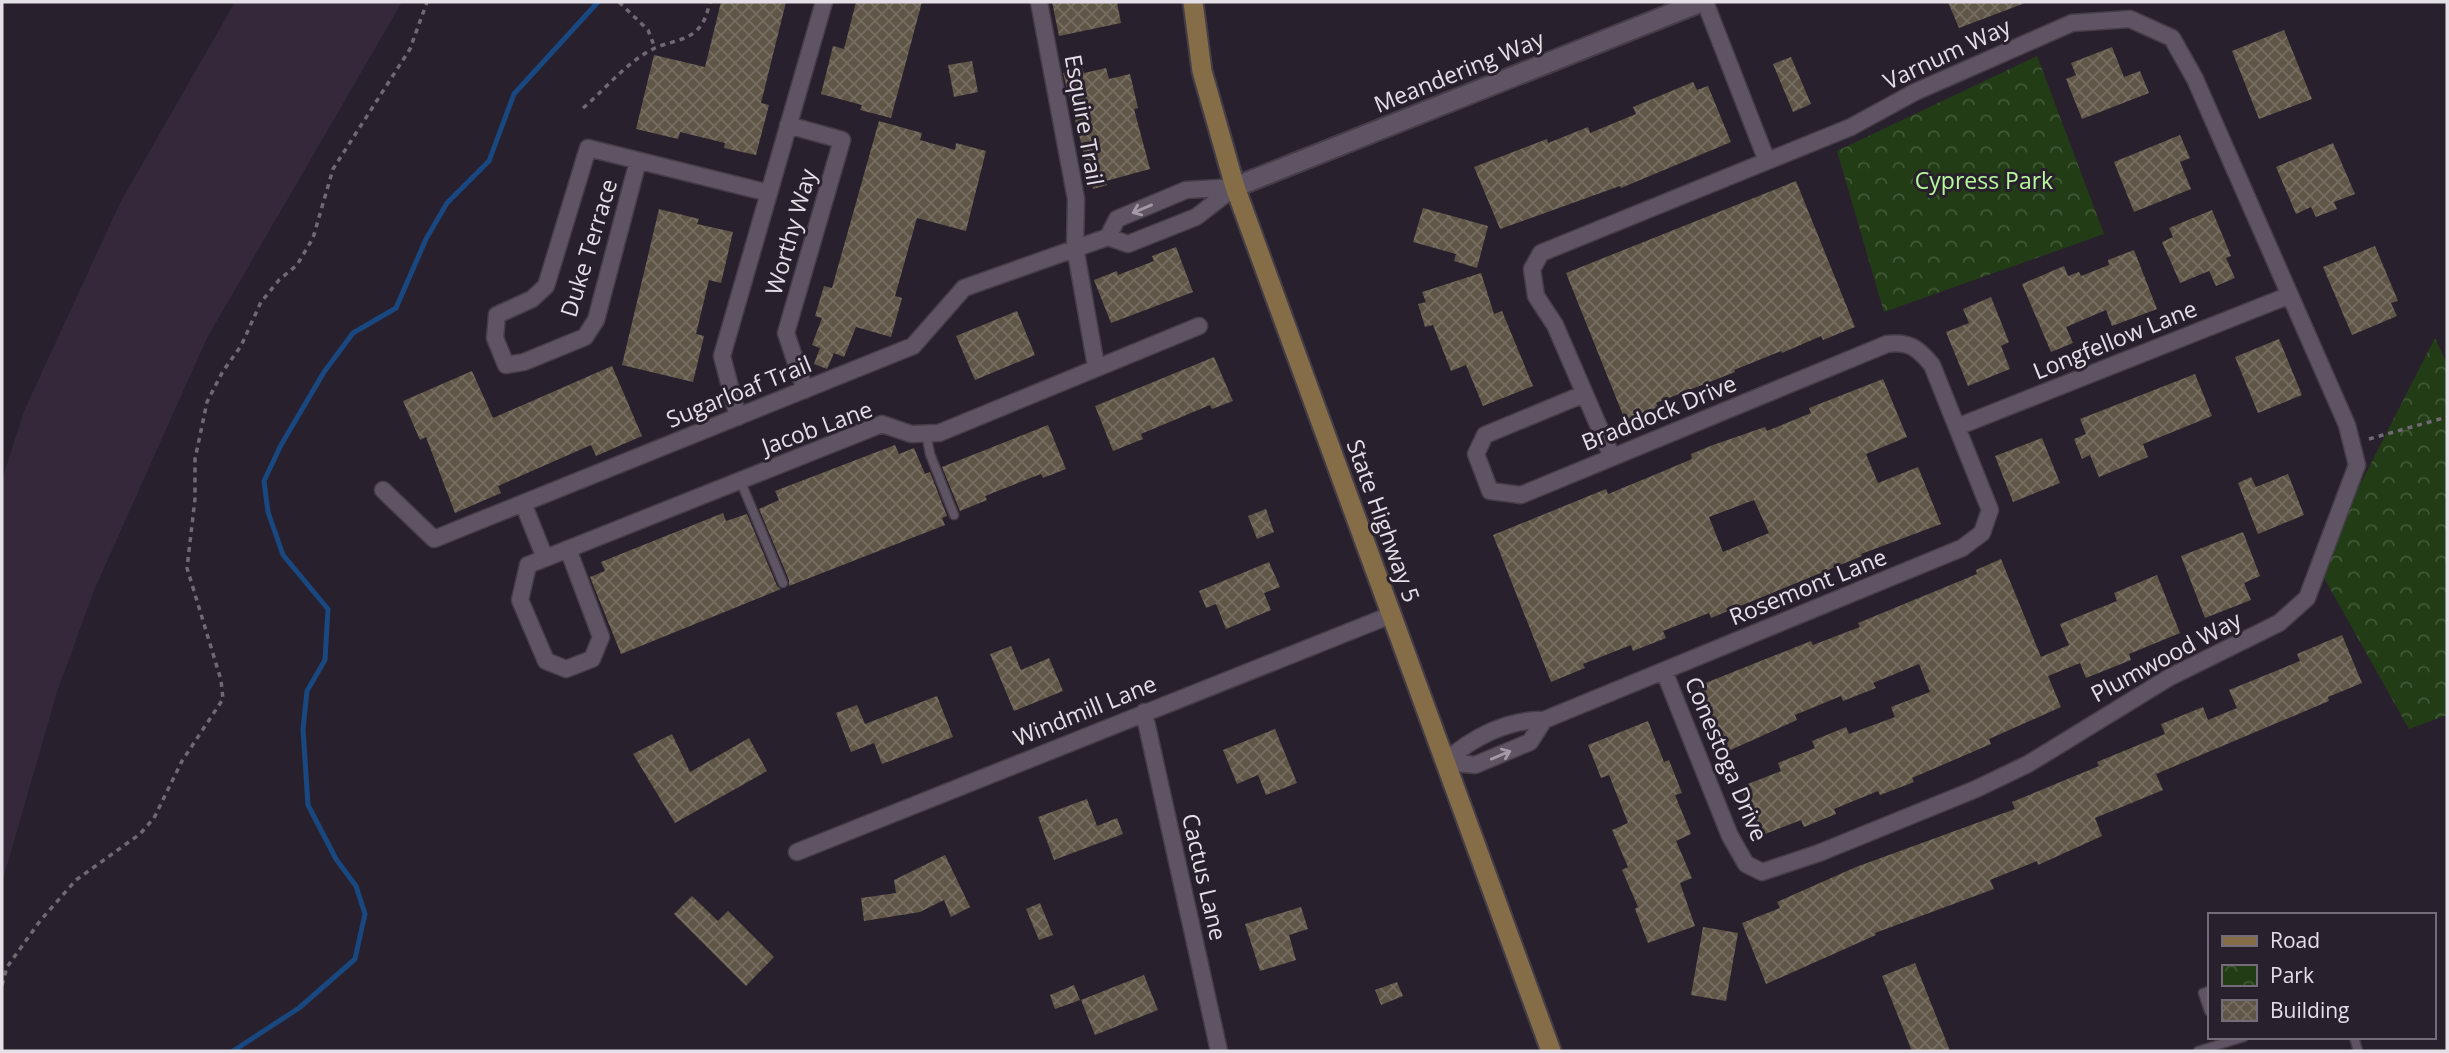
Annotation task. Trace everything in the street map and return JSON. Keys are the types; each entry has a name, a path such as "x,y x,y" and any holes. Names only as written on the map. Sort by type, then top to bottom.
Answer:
{"main road":[{"name":"State Highway 5","path":"1193,2 1202,71 1236,187 1550,1051"}],"street":[{"name":"Worthy Way","path":"738,417 722,356 824,2"},
{"name":"Esquire Trail","path":"1039,2 1076,199 1075,247 1096,366"},
{"name":"Meandering Way","path":"1236,187 1703,2"},
{"path":"1703,2 1767,161"},
{"name":"Varnum Way","path":"1584,394 1555,325 1536,296 1532,269 1541,253 1851,127 1914,92 2071,23 2130,19 2172,38 2189,69 2290,295"},
{"name":"Worthy Way","path":"788,125 842,140 786,333 806,390"},
{"name":"Duke Terrace","path":"638,161 596,320 585,337 524,362 506,365 495,338 497,315 532,299 546,286 588,148 769,193"},
{"name":"Sugarloaf Trail","path":"1108,237 1117,219 1186,190 1236,187"},
{"name":"Sugarloaf Trail","path":"383,491 434,539 913,346 964,288 1108,237 1128,244 1196,217 1236,187"},
{"name":"Longfellow Lane","path":"1957,427 2290,295"},
{"name":"Plumwood Way","path":"1746,864 1762,872 1819,853 1976,789 2028,764 2170,677 2279,623 2307,598 2357,465 2351,443 2290,295"},
{"name":"Jacob Lane","path":"568,549 601,637 592,659 566,669 546,661 520,600 528,565 740,480 882,424 911,434 939,433 1096,366 1199,326"},
{"name":"Braddock Drive","path":"1584,394 1485,435 1476,454 1480,471 1490,491 1521,495 1886,344 1904,342 1920,349 1932,365 1957,427"},
{"path":"1584,394 1612,457"},
{"name":"Rosemont Lane","path":"1445,762 1465,743 1525,720 1544,720 1962,548 1982,533 1990,510 1957,427"},
{"path":"523,503 545,558"},
{"name":"Windmill Lane","path":"797,852 1391,615"},
{"name":"Conestoga Drive","path":"1664,671 1730,836 1746,864"},
{"name":"Cactus Lane","path":"1144,712 1219,1051"},
{"name":"Rosemont Lane","path":"1445,762 1475,765 1530,742 1544,720"}],"lane":[{"path":"926,433 930,454 954,515"},
{"path":"740,480 783,583"},
{"path":"2208,991 2203,993 2208,1009"},
{"path":"2198,1051 2219,1041"}],"path":[{"path":"2,985 7,967 40,921 76,880 140,834 154,818 182,761 223,699 221,680 187,568 195,499 195,459 207,402 223,371 241,346 261,302 279,280 297,265 313,238 333,169 410,49 428,2"},
{"path":"619,2 648,30 655,48"},
{"path":"583,108 605,89 618,72 655,48 695,32 707,17 710,2"},
{"path":"2351,443 2404,432 2447,417"}],"shaded area":[{"path":"235,2 402,2 207,338 95,588 57,692 2,883 2,480 24,411 120,203"}],"green space":[{"name":"Cypress Park","path":"2037,56 2104,234 1884,312 1837,151"},
{"path":"2435,338 2447,364 2447,715 2409,729 2318,567"}],"building":[{"path":"721,2 786,2 761,103 769,105 756,155 724,148 725,143 680,132 678,139 636,129 654,55 705,67"},
{"path":"856,2 922,2 891,118 860,110 862,105 821,94 833,46 844,49"},
{"path":"1052,2 1117,2 1121,23 1059,36"},
{"path":"1948,2 2024,2 2025,3 1959,28"},
{"path":"2284,30 2312,99 2259,119 2232,51"},
{"path":"2112,47 2124,77 2140,71 2149,93 2082,119 2066,79 2076,75 2071,63"},
{"path":"1791,57 1811,104 1793,112 1773,64"},
{"path":"972,61 978,92 954,97 948,65"},
{"path":"1082,68 1084,73 1106,68 1109,79 1130,74 1138,108 1134,109 1150,169 1106,181 1107,185 1093,189 1063,73"},
{"path":"1693,82 1697,90 1708,86 1731,142 1621,188 1620,186 1500,229 1474,167 1547,139 1548,143 1588,127 1590,133 1636,114 1633,107"},
{"path":"879,121 922,133 920,140 955,150 956,143 986,151 966,231 917,218 895,296 902,298 891,337 856,327 844,357 834,353 827,369 814,364 820,348 812,345 822,318 815,316 824,286 832,288"},
{"path":"2180,135 2190,158 2180,162 2191,189 2134,212 2114,162"},
{"path":"2333,143 2355,194 2334,202 2337,209 2316,217 2311,207 2296,214 2276,167"},
{"path":"1796,181 1855,327 1823,340 1821,336 1734,370 1735,372 1656,403 1658,407 1625,420 1566,273"},
{"path":"1423,208 1488,226 1477,268 1454,261 1456,254 1413,242"},
{"path":"659,209 699,219 697,224 733,232 721,283 709,280 696,334 704,336 693,382 622,365"},
{"path":"2212,210 2231,256 2226,258 2235,278 2216,286 2209,271 2180,283 2162,242 2173,237 2169,228"},
{"path":"2375,246 2398,301 2391,303 2397,316 2352,335 2323,267"},
{"path":"1176,247 1193,292 1111,323 1094,280 1117,271 1118,275 1154,261 1152,256"},
{"path":"2134,250 2157,309 2112,326 2106,310 2066,327 2073,343 2051,352 2022,284 2064,266 2068,276 2079,272 2081,276 2109,265 2108,260"},
{"path":"1481,273 1494,314 1502,311 1533,386 1483,406 1466,365 1451,371 1433,325 1425,327 1418,304 1426,302 1422,292"},
{"path":"1991,297 2009,342 2001,346 2010,369 1968,386 1946,332 1969,323 1963,309"},
{"path":"1017,311 1035,355 975,380 956,336"},
{"path":"2279,339 2302,395 2258,413 2235,357"},
{"path":"1214,357 1233,401 1212,409 1210,405 1141,434 1143,439 1113,451 1095,406"},
{"path":"612,366 642,436 596,456 591,445 498,486 501,493 455,513 426,437 420,440 403,401 472,371 493,418"},
{"path":"2195,374 2212,416 2143,444 2148,457 2099,477 2090,455 2082,459 2074,439 2086,434 2080,419"},
{"path":"1883,379 1907,437 1866,454 1878,483 1918,467 1941,524 1861,554 1862,556 1711,618 1709,613 1663,631 1666,638 1633,651 1631,645 1583,664 1585,668 1551,682 1493,535 1606,489 1608,494 1692,459 1691,454 1713,445 1765,427 1767,431 1811,413 1809,408","holes":["1754,500 1769,533 1723,552 1709,517"]},
{"path":"1048,425 1066,469 1043,478 1041,474 985,496 987,500 960,511 942,467"},
{"path":"2042,438 2060,483 2013,502 1995,456"},
{"path":"895,445 899,454 914,448 925,474 930,472 947,516 942,518 945,525 789,586 789,580 759,509 779,500 775,491"},
{"path":"2288,474 2304,515 2258,534 2238,483 2251,477 2256,487"},
{"path":"1266,509 1274,532 1257,539 1248,516"},
{"path":"723,513 726,521 747,514 777,586 781,589 621,654 590,577 605,571 601,562"},
{"path":"2243,532 2260,576 2244,583 2251,600 2205,618 2181,556"},
{"path":"2001,559 2041,657 2069,645 2060,624 2117,601 2114,593 2157,575 2180,633 2129,654 2131,660 2086,678 2080,663 2048,676 2061,707 1989,739 1991,744 1912,778 1914,782 1880,795 1878,791 1834,809 1836,814 1804,827 1801,820 1760,836 1740,787 1781,771 1778,763 1815,748 1812,741 1846,727 1849,734 1895,717 1891,707 1930,692 1919,664 1873,683 1876,688 1843,701 1841,696 1795,715 1797,720 1726,752 1698,686 1811,641 1813,645 1860,627 1858,623 1977,574 1976,570"},
{"path":"1269,562 1280,587 1264,593 1271,610 1226,629 1216,604 1206,608 1199,591"},
{"path":"2342,635 2362,683 2328,697 2329,701 2156,774 2163,790 2095,818 2102,836 2038,865 2037,861 1990,880 1994,889 1875,933 1876,935 1766,984 1742,923 1780,908 1777,902 1856,867 2015,809 2012,802 2099,766 2097,762 2165,734 2161,724 2203,707 2208,720 2237,708 2229,690 2300,661 2297,654"},
{"path":"1011,646 1021,670 1049,658 1063,691 1014,711 990,654"},
{"path":"937,696 953,737 882,764 874,743 851,752 836,713 857,705 865,724"},
{"path":"1648,721 1664,762 1669,760 1682,793 1675,795 1691,834 1676,841 1692,878 1680,883 1695,926 1648,943 1635,909 1638,907 1622,870 1628,867 1612,830 1628,823 1609,775 1601,778 1588,745"},
{"path":"1275,729 1297,783 1266,795 1258,775 1237,784 1223,750"},
{"path":"672,734 690,772 749,738 767,771 675,823 633,754"},
{"path":"1087,799 1097,826 1117,818 1123,834 1054,860 1038,817"},
{"path":"945,855 970,907 951,917 944,900 920,912 864,921 861,898 896,893 894,880"},
{"path":"692,896 718,921 728,911 774,957 746,986 674,914"},
{"path":"1040,903 1053,935 1039,940 1026,909"},
{"path":"1301,907 1308,929 1289,935 1296,960 1260,971 1245,924"},
{"path":"1703,927 1738,933 1726,1001 1691,995"},
{"path":"1915,963 1950,1051 1912,1051 1882,976"},
{"path":"1144,975 1158,1010 1095,1035 1081,1000"},
{"path":"1397,982 1403,996 1381,1005 1375,990"},
{"path":"1074,985 1080,1000 1055,1009 1050,995"}],"waterway":[{"path":"233,1051 299,1008 355,959 365,914 356,886 336,859 308,805 303,729 307,691 325,660 328,609 283,555 268,512 264,481 281,445 324,372 353,333 396,308 426,239 447,203 489,161 514,94 598,2"}]}
